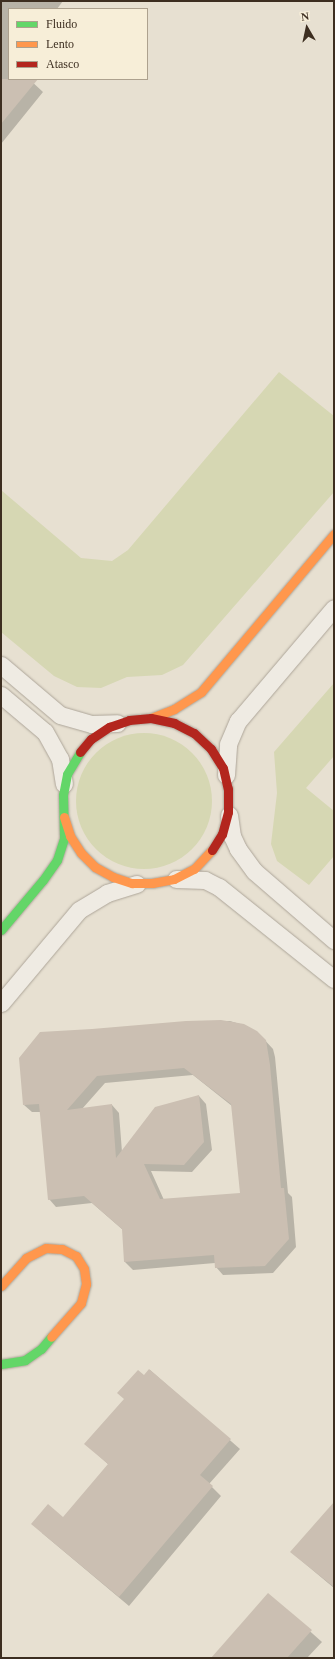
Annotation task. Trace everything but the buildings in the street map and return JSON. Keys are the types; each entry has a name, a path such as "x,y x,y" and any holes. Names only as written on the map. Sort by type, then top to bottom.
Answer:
{"street":[{"path":"1,665 60,715 92,724 110,724 129,720 151,718 174,709 200,692 334,534"},
{"path":"334,608 238,721 231,734 226,754 225,766 228,790 228,812 232,836 238,850 254,870 334,940"},
{"path":"1,695 45,732 56,750 63,771 64,817 64,838 57,860 43,880 1,930"},
{"path":"151,718 174,723 194,733 211,749 222,768 228,790"},
{"path":"63,795 67,774 77,755 91,739 109,727 129,720"},
{"path":"174,879 194,868 210,853 222,834 228,812"},
{"path":"64,817 70,836 81,853 95,867 112,877 125,881 152,884"},
{"path":"1,1003 79,910 97,898 121,887 152,884 174,879 205,880 219,887 334,979"},
{"path":"1,1286 26,1258 46,1248 62,1249 76,1256 84,1269 86,1284 81,1303 41,1349 25,1360 1,1364"}],"green space":[{"path":"279,372 334,416 334,492 183,665 162,675 127,677 101,688 77,687 54,676 1,632 1,490 81,558 112,561 128,550"},
{"path":"334,683 334,756 306,788 334,811 334,856 309,885 277,861 271,844 277,793 274,752"},
{"path":"144,733 170,738 192,753 207,775 212,801 207,827 192,849 170,864 144,869 118,864 96,849 81,827 76,801 81,775 96,753 118,738"}],"traffic: fast":[{"path":"1,930 43,880 57,860 64,838 63,795 67,774 80,752"},
{"path":"1,1364 25,1360 41,1349 51,1337"}],"traffic: slow":[{"path":"151,718 174,709 201,692 334,534"},
{"path":"64,817 70,836 81,853 95,867 113,877 132,883 152,883 174,879 194,869 212,850"},
{"path":"1,1286 26,1258 46,1248 62,1249 76,1256 84,1269 86,1284 81,1303 51,1337"}],"traffic: jam":[{"path":"80,752 91,739 109,727 129,720 151,718 174,723 194,733 211,749 223,768 228,789 228,812 222,834 212,850"}]}
